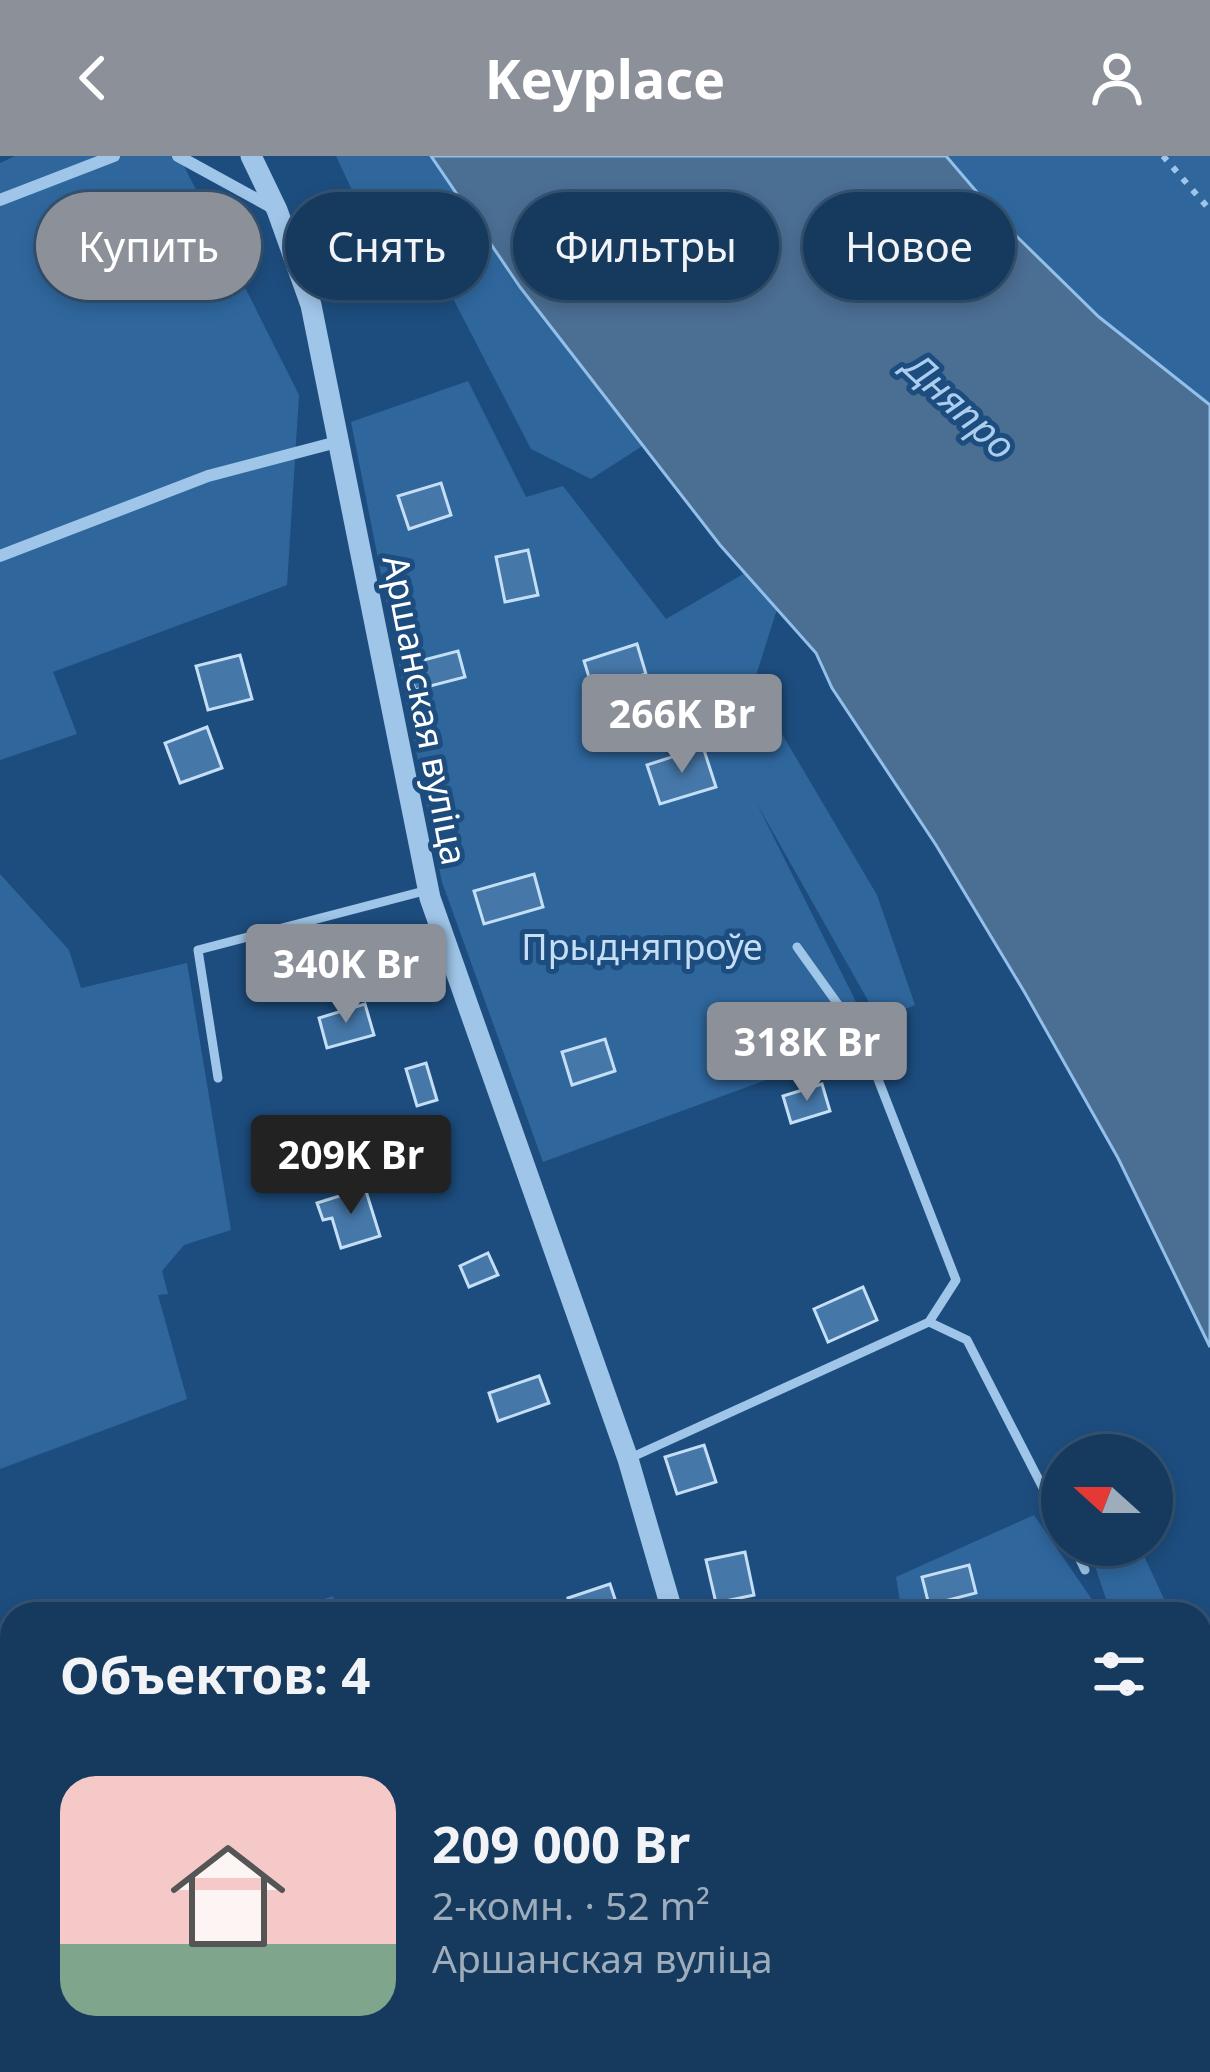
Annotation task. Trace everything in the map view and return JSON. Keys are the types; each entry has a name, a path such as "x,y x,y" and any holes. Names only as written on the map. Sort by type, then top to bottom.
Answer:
{"street":[{"path":"0,200 115,156"},
{"path":"178,156 277,210"},
{"name":"Аршанская вуліца","path":"250,156 277,210 311,305 428,890 628,1459 670,1602"},
{"path":"0,556 208,476 337,442"}],"lane":[{"path":"218,1078 198,950 428,890"},
{"path":"628,1459 929,1322 956,1280 862,1038 797,947"},
{"path":"929,1322 967,1340 1041,1484"},
{"path":"1083,1566 1085,1570"}],"path":[{"path":"1163,156 1210,210"}],"green space":[{"path":"15,156 179,156 197,192 36,192 36,300 251,300 299,395 287,585 53,672 77,734 0,760 0,163"},
{"path":"336,156 431,156 455,192 353,192"},
{"path":"946,156 1210,156 1210,405 1099,317 1015,235 1015,192 977,192"},
{"path":"489,241 513,277 513,300 530,300 644,445 591,479 531,449 454,300 489,300"},
{"name":"Прыдняпроўе","path":"468,381 526,497 563,486 666,619 745,573 777,609 753,685 877,895 915,1005 879,1020 756,802 875,1040 543,1162 442,882 351,422"},
{"path":"0,874 69,950 81,988 187,963 231,1230 184,1245 162,1271 168,1294 158,1295 187,1399 0,1469"},
{"path":"1034,1515 1041,1525 1041,1566 1069,1566 1094,1602 900,1602 896,1577"},
{"path":"1095,1566 1149,1566 1165,1602 1107,1602"}],"water":[{"name":"Дняпро","path":"431,156 946,156 977,192 803,192 803,300 1015,300 1015,235 1099,317 1210,405 1210,1347 1118,1158 1025,993 936,845 832,688 816,653 720,545 530,300 779,300 779,192 513,192 513,277 489,241 489,192 455,192"}],"building":[{"path":"441,483 451,515 409,529 398,496"},
{"path":"528,550 538,595 505,602 496,557"},
{"path":"637,644 646,674 593,690 584,661"},
{"path":"458,651 465,677 415,690 408,664"},
{"path":"240,655 252,699 208,710 196,666"},
{"path":"207,727 222,768 180,783 165,743"},
{"path":"703,747 716,787 660,804 647,765"},
{"path":"534,874 543,907 484,924 474,891"},
{"path":"365,1004 374,1035 327,1048 319,1018"},
{"path":"605,1039 615,1071 572,1085 562,1052"},
{"path":"426,1063 437,1100 417,1106 406,1069"},
{"path":"822,1084 830,1111 791,1123 783,1096"},
{"path":"365,1188 380,1236 341,1248 332,1218 323,1220 317,1203"},
{"path":"488,1253 498,1275 469,1287 460,1266"},
{"path":"863,1287 877,1320 828,1342 814,1309"},
{"path":"539,1376 549,1403 498,1421 489,1393"},
{"path":"704,1445 716,1482 677,1494 665,1457"},
{"path":"745,1552 754,1595 716,1602 706,1560"},
{"path":"969,1565 976,1593 928,1602 922,1577"},
{"path":"610,1584 616,1602 569,1602 568,1598"}]}
